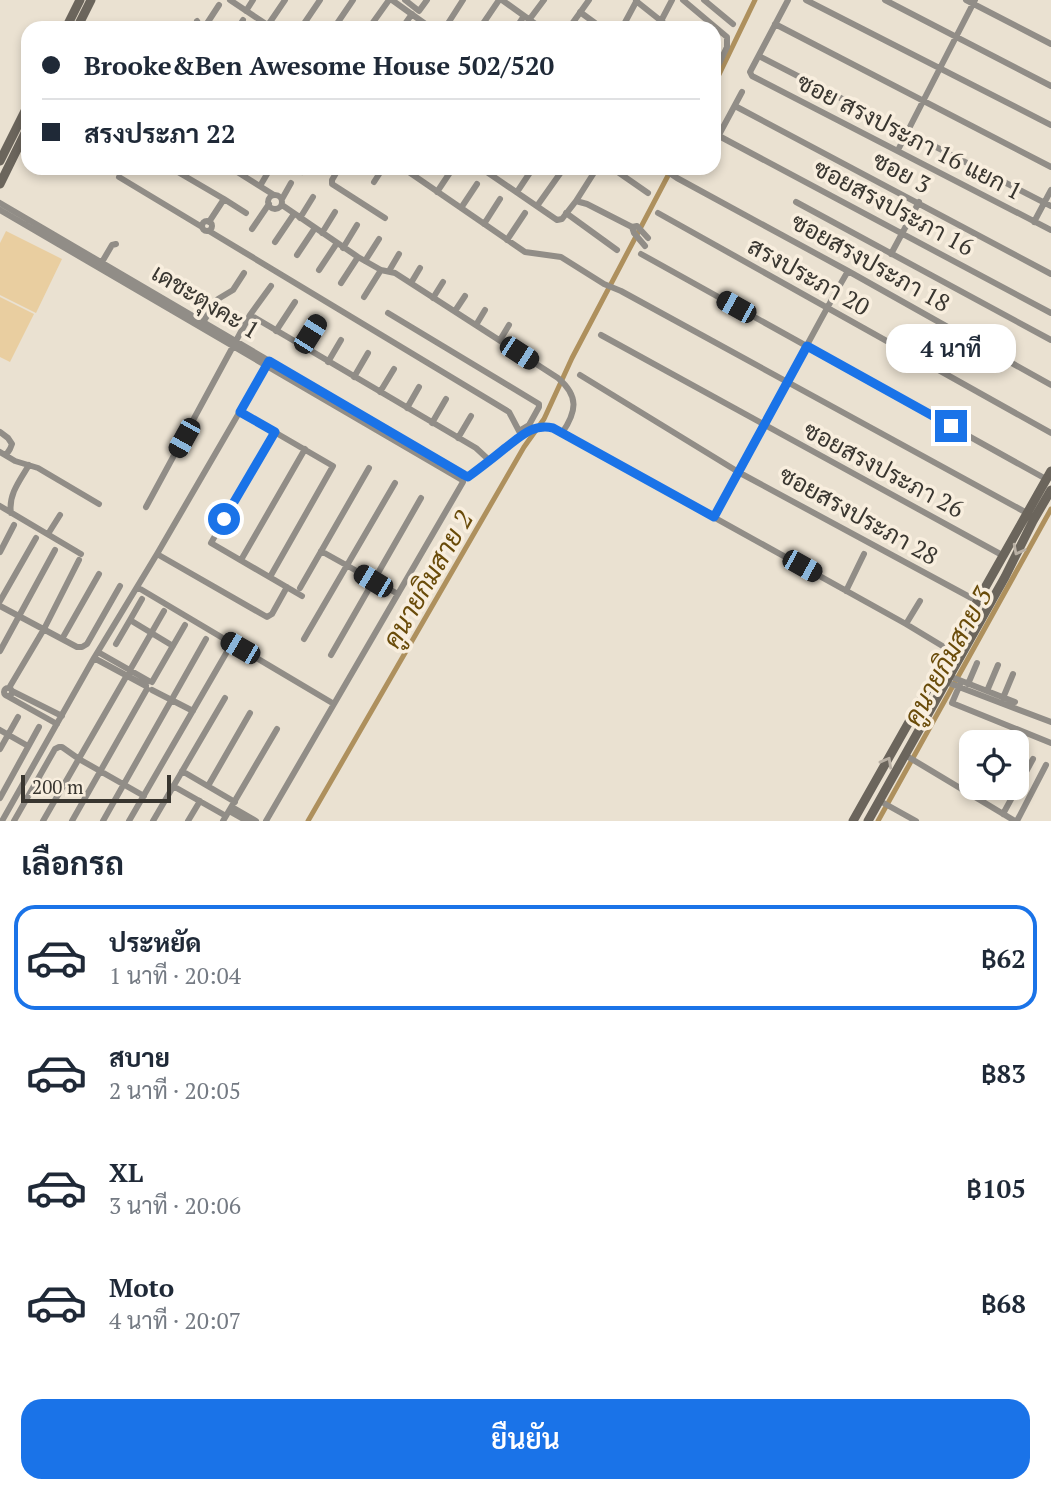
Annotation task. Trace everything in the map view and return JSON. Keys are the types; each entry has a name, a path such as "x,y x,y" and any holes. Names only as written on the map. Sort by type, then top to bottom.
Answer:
{"main road":[{"path":"70,21 80,0"},
{"path":"80,21 91,0"},
{"path":"0,161 21,119"},
{"path":"0,184 21,141"},
{"path":"853,821 1049,475"},
{"path":"868,821 884,803 905,755 956,682 1051,490"}],"street":[{"path":"230,0 261,21"},
{"path":"246,11 253,0"},
{"path":"273,21 285,0"},
{"path":"306,21 320,0"},
{"path":"339,21 353,0"},
{"path":"374,21 391,0 422,21"},
{"path":"405,0 419,10 426,0"},
{"path":"450,21 463,0"},
{"path":"485,21 500,0 531,21"},
{"path":"524,21 544,0"},
{"path":"574,21 589,0"},
{"path":"626,21 637,1 661,21 672,0"},
{"path":"683,0 708,21"},
{"path":"704,0 733,24"},
{"path":"788,0 759,56 1048,205"},
{"path":"806,0 1051,125"},
{"path":"885,0 1051,86"},
{"path":"966,0 1051,44"},
{"path":"898,150 974,2"},
{"path":"205,21 219,5"},
{"path":"580,12 592,21"},
{"path":"407,21 412,14"},
{"path":"775,24 1051,167"},
{"path":"721,32 727,37 727,47 721,59"},
{"name":"ซอย สรงประภา 16 แยก 1","path":"759,56 750,72 752,76 1051,230"},
{"path":"721,132 742,92"},
{"name":"ซอย 3","path":"735,106 1051,274"},
{"name":"ซอยสรงประภา 16","path":"721,137 1051,313"},
{"path":"183,175 246,213"},
{"path":"245,175 278,195 297,216 361,259 411,283 558,378 574,399 562,433"},
{"path":"260,186 266,175"},
{"path":"335,175 332,184 384,218"},
{"path":"374,182 378,175"},
{"path":"437,192 448,175"},
{"path":"517,192 528,175"},
{"path":"537,206 559,175"},
{"path":"494,176 557,220 562,219 593,175"},
{"path":"622,175 648,193"},
{"name":"ซอยสรงประภา 18","path":"675,175 1051,385"},
{"path":"413,176 526,253 561,257 604,284 1027,513"},
{"path":"119,177 509,412 521,432"},
{"path":"269,204 278,209 291,183"},
{"path":"461,208 477,184"},
{"path":"1034,222 1048,205 1051,190"},
{"path":"252,229 274,195"},
{"path":"275,242 313,197"},
{"path":"205,229 205,222 209,222 224,199"},
{"path":"484,224 500,199"},
{"path":"576,201 634,229 645,241"},
{"path":"796,202 1051,340"},
{"path":"891,254 919,202"},
{"name":"เดชะตุงคะ 1","path":"0,203 203,322 235,344"},
{"name":"เดชะตุงคะ 1","path":"0,210 464,478"},
{"path":"322,233 335,212"},
{"path":"507,240 525,213"},
{"path":"566,213 617,250"},
{"name":"สรงประภา 20","path":"658,213 1051,433"},
{"path":"319,271 357,225"},
{"path":"297,255 315,228"},
{"path":"341,283 379,239"},
{"path":"102,262 112,245 116,244"},
{"path":"389,271 399,254"},
{"path":"641,254 1049,475"},
{"path":"411,283 420,268"},
{"path":"363,297 380,270"},
{"path":"714,517 848,271"},
{"path":"203,322 218,299 233,290 244,273"},
{"path":"433,298 443,282"},
{"path":"146,507 250,315 271,286"},
{"path":"455,312 465,296"},
{"path":"276,331 295,302"},
{"path":"476,325 485,310"},
{"path":"266,821 464,478 529,425 539,407 539,404 388,313"},
{"path":"250,315 482,452 489,460"},
{"path":"303,346 317,323"},
{"path":"500,340 509,325"},
{"name":"ซอยสรงประภา 26","path":"601,335 1002,555"},
{"path":"328,362 341,340"},
{"path":"355,377 368,353"},
{"path":"2,821 96,655 268,364"},
{"path":"380,392 394,369"},
{"name":"ซอยสรงประภา 28","path":"580,375 740,472 977,601"},
{"path":"407,408 419,387"},
{"path":"432,423 446,399"},
{"path":"240,412 331,464 332,468 270,577"},
{"path":"458,438 471,416"},
{"path":"521,432 545,426 553,428 949,650"},
{"path":"0,432 12,444 10,449 3,453 15,461 38,468 99,504"},
{"path":"275,432 211,541 287,587 301,592 321,551 369,468"},
{"path":"241,561 305,449"},
{"path":"11,513 9,504 12,495 29,465"},
{"path":"304,639 395,483"},
{"path":"331,654 421,498"},
{"path":"0,506 48,534 80,557 44,629 7,693"},
{"path":"48,534 60,515"},
{"path":"0,552 14,525"},
{"path":"36,538 0,603 19,616 82,648 87,644 120,586"},
{"path":"0,650 55,550"},
{"path":"321,551 398,594"},
{"path":"158,554 267,617 272,614 287,587"},
{"path":"846,591 864,554"},
{"path":"62,639 99,574"},
{"path":"137,587 334,704"},
{"path":"116,644 142,599"},
{"path":"906,624 920,601"},
{"path":"43,821 164,611"},
{"path":"130,620 173,646"},
{"path":"72,821 186,625"},
{"path":"103,821 206,639"},
{"path":"130,821 228,650"},
{"path":"96,655 193,711"},
{"path":"978,663 956,682 952,702 1051,743"},
{"path":"988,691 998,665"},
{"path":"1003,698 1013,674"},
{"path":"956,682 1015,702"},
{"path":"956,682 979,694 1051,722"},
{"path":"7,693 62,716"},
{"path":"7,693 57,724"},
{"path":"147,812 154,819 225,698"},
{"path":"208,786 250,713"},
{"path":"0,749 18,717"},
{"path":"0,798 39,727"},
{"path":"229,811 277,729"},
{"path":"0,730 29,747"},
{"path":"192,734 200,740"},
{"path":"14,821 58,747 144,796"},
{"path":"905,755 1016,821 1046,765"},
{"path":"1003,814 1032,759"},
{"path":"182,771 208,786 229,811 247,821"},
{"path":"173,786 200,801 256,821"},
{"path":"188,821 200,801"},
{"path":"884,803 916,821"}],"shaded area":[{"path":"6,231 62,259 36,313 0,295 0,243"},
{"path":"0,297 34,314 10,362 0,357"}],"waterway":[{"name":"คูนายกิมสาย 2","path":"721,70 755,0"},
{"name":"คูนายกิมสาย 2","path":"308,821 524,447 544,419 572,358 668,175"},
{"name":"คูนายกิมสาย 3","path":"878,821 1051,509"}],"route":[{"path":"224,519 275,432 240,412 269,361 468,477 523,433 545,426 714,517 807,346 951,426"}]}
